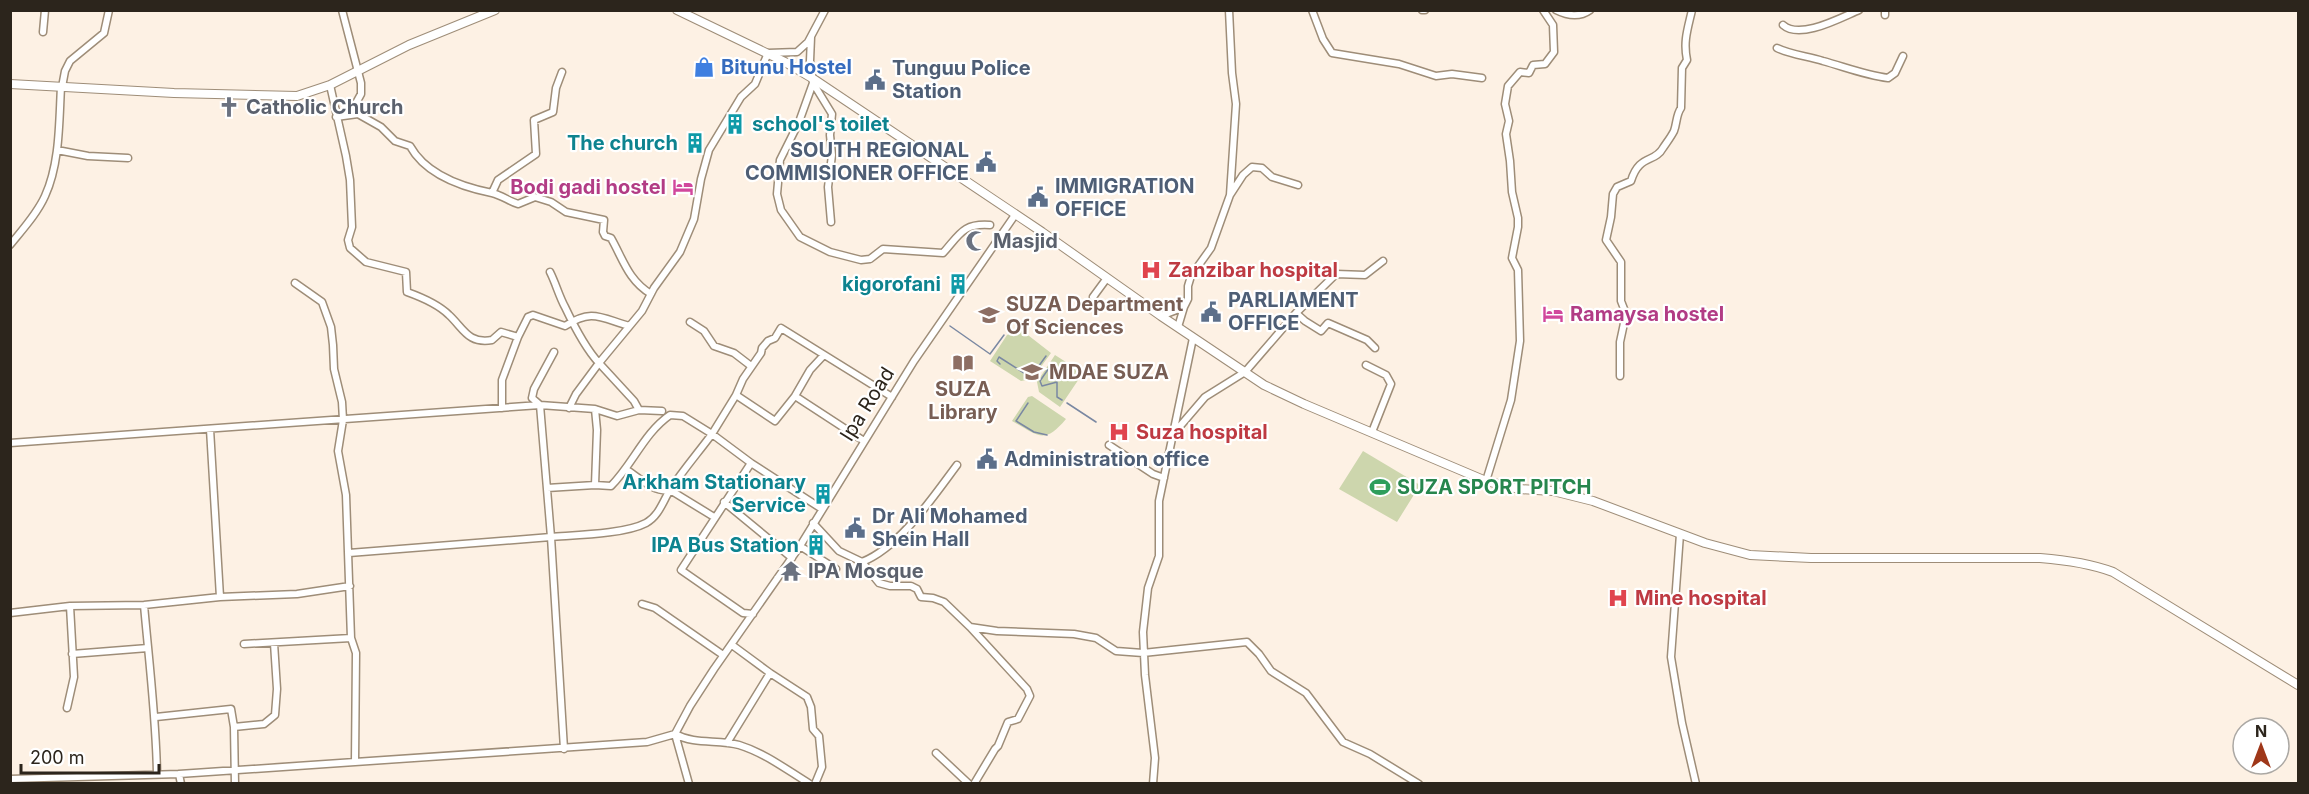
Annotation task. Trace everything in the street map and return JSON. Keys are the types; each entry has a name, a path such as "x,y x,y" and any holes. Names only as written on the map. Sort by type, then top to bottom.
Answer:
{"main road":[{"path":"10,84 280,97 306,94 330,85 409,45 495,10"},
{"path":"677,10 768,53 813,80 1193,338 1280,393 1486,481 1519,489 1553,491 1593,501 1731,551 1766,556 2029,558 2072,560 2095,565 2113,572 2298,685"}],"street":[{"path":"43,32 45,10"},
{"path":"10,245 30,222 45,196 57,150 62,87 68,64 104,33 109,10"},
{"path":"342,10 358,69 361,94 350,114"},
{"path":"569,408 576,394 599,363 642,311 680,252 690,233 709,150 741,97 754,84 768,53 797,52 804,47 825,10"},
{"path":"1229,10 1236,104 1230,195"},
{"path":"1312,10 1323,39 1332,53 1399,64 1436,76 1452,74 1482,78"},
{"path":"1486,481 1510,400 1520,341 1518,270 1512,258 1518,218 1512,192 1506,134 1509,121 1505,104 1508,86 1516,74 1529,73 1533,65 1545,64 1554,52 1553,25 1543,10"},
{"path":"1556,10 1573,16 1583,15 1590,10"},
{"path":"1620,376 1620,342 1626,314 1621,301 1619,258 1606,240 1611,218 1611,198 1617,187 1631,181 1637,166 1663,150 1673,132 1677,113 1681,108 1682,68 1687,60 1684,51 1692,10"},
{"path":"1783,25 1788,29 1806,30 1859,10"},
{"path":"813,29 810,61 813,80 832,114 830,135 832,155 828,187 831,222"},
{"path":"1777,48 1855,72 1888,78 1895,73 1903,56"},
{"path":"492,193 498,180 536,154 534,120 553,112 556,88 562,72"},
{"path":"813,80 799,122 783,151 777,194 781,210 800,237 830,252 861,260 870,259 883,249 943,253 964,229 974,224 990,225"},
{"path":"330,85 350,180 352,227 348,240 350,248 366,262 406,272 407,292 448,314 475,340 492,340 501,332 518,337"},
{"path":"336,117 358,114 381,127 395,141 410,146 417,159 444,177 476,190 492,193 518,204 535,197 551,202 566,212 604,220 604,236 611,238 620,260 639,285 651,294"},
{"path":"57,150 88,156 128,158"},
{"path":"1178,327 1188,299 1191,276 1211,248 1230,195 1243,175 1252,167 1262,168 1272,177 1298,186"},
{"name":"Ipa Road","path":"675,734 723,655 800,546 892,397 1015,215"},
{"path":"1174,432 1204,397 1245,372 1296,313 1336,274 1365,275 1383,261"},
{"path":"550,272 564,305 586,346 634,401 639,410"},
{"path":"1093,297 1107,278"},
{"path":"295,283 322,302 330,327 334,369 340,389 343,420 338,451 346,495 351,638 356,653 356,762"},
{"path":"1161,316 1184,307"},
{"path":"1296,313 1321,331 1328,323 1367,340 1375,348"},
{"path":"502,408 502,380 528,317 533,315 565,326 582,316 593,315 629,326"},
{"path":"690,322 704,331 714,346 734,353 751,366"},
{"path":"349,552 551,537 638,526 649,522 658,513 670,490 712,434 765,344 782,328 823,356 892,397"},
{"path":"1153,783 1155,758 1143,653 1143,632 1148,588 1159,556 1159,501 1193,338"},
{"path":"540,405 534,401 532,394 554,352"},
{"path":"736,395 776,421 795,396 810,370 823,356"},
{"path":"1366,365 1386,375 1391,384 1372,432"},
{"path":"795,396 864,441"},
{"path":"540,405 564,749"},
{"path":"10,443 540,405 595,410 617,416 639,410 662,411"},
{"path":"595,410 597,429 595,485"},
{"path":"547,488 611,486 627,470 649,434 670,415 683,416 822,509"},
{"path":"210,429 220,597"},
{"path":"1109,445 1153,474 1164,478"},
{"path":"751,463 681,570 743,613 753,614"},
{"path":"862,562 881,551 901,533 932,499 957,465"},
{"path":"627,470 657,489 670,490 714,517"},
{"path":"724,502 792,558"},
{"path":"813,523 839,551 862,562 879,583 890,586 911,586 917,589 921,597 944,602 1027,689 1030,696 1018,718 1008,722 999,746 974,783"},
{"path":"1680,534 1671,657 1682,723 1696,783"},
{"path":"800,546 836,569"},
{"path":"10,613 70,606 144,605 220,597 297,594 350,586"},
{"path":"642,604 655,608 723,655"},
{"path":"144,605 151,693 156,717 157,774"},
{"path":"67,708 74,677 70,606"},
{"path":"970,627 997,631 1074,634 1096,638 1116,651 1143,653 1247,642 1271,671 1306,693 1343,742 1370,754 1419,783"},
{"path":"244,644 351,638"},
{"path":"234,727 264,724 275,715 277,696 274,643"},
{"path":"732,645 807,697 813,729 819,736 822,767 814,783"},
{"path":"72,654 148,648"},
{"path":"728,743 770,673"},
{"path":"156,717 231,709 234,727 235,783"},
{"path":"675,734 689,783"},
{"path":"10,779 82,780 564,749 647,742 675,734 687,740 728,743 762,754 810,783"},
{"path":"936,753 969,783"},
{"path":"179,774 181,783"}],"green space":[{"path":"1018,330 1051,353 1032,379 1021,381 990,361 1007,335"},
{"path":"1055,355 1083,373 1060,407 1039,392 1037,382"},
{"path":"1032,396 1066,419 1046,435 1035,434 1012,421 1028,397"},
{"name":"SUZA SPORT PITCH","path":"1363,451 1420,485 1397,522 1339,489"}],"waterway":[{"path":"950,326 990,354 1004,335"},
{"path":"1000,364 997,361 999,357 1027,375 1033,374 1046,356"},
{"path":"1054,365 1040,381 1042,386 1057,382 1057,397 1062,400"},
{"path":"1028,403 1016,421 1034,432 1047,435"},
{"path":"1067,403 1096,422"}],"place":[{"name":"Bitunu Hostel","path":"704,67"},
{"name":"Tunguu Police Station","path":"875,80"},
{"name":"Catholic Church","path":"229,107"},
{"name":"school's toilet","path":"735,124"},
{"name":"The church","path":"695,143"},
{"name":"SOUTH REGIONAL COMMISIONER OFFICE","path":"986,162"},
{"name":"Bodi gadi hostel","path":"683,187"},
{"name":"IMMIGRATION OFFICE","path":"1038,197"},
{"name":"Masjid","path":"976,241"},
{"name":"Zanzibar hospital","path":"1151,270"},
{"name":"kigorofani","path":"958,284"},
{"name":"PARLIAMENT OFFICE","path":"1211,312"},
{"name":"Ramaysa hostel","path":"1553,314"},
{"name":"SUZA Department Of Sciences","path":"989,315"},
{"name":"SUZA Library","path":"963,363"},
{"name":"MDAE SUZA","path":"1032,372"},
{"name":"Suza hospital","path":"1119,432"},
{"name":"Administration office","path":"987,459"},
{"name":"SUZA SPORT PITCH","path":"1380,487"},
{"name":"Arkham Stationary Service","path":"823,494"},
{"name":"Dr Ali Mohamed Shein Hall","path":"855,528"},
{"name":"IPA Bus Station","path":"816,545"},
{"name":"IPA Mosque","path":"791,571"},
{"name":"Mine hospital","path":"1618,598"}]}
